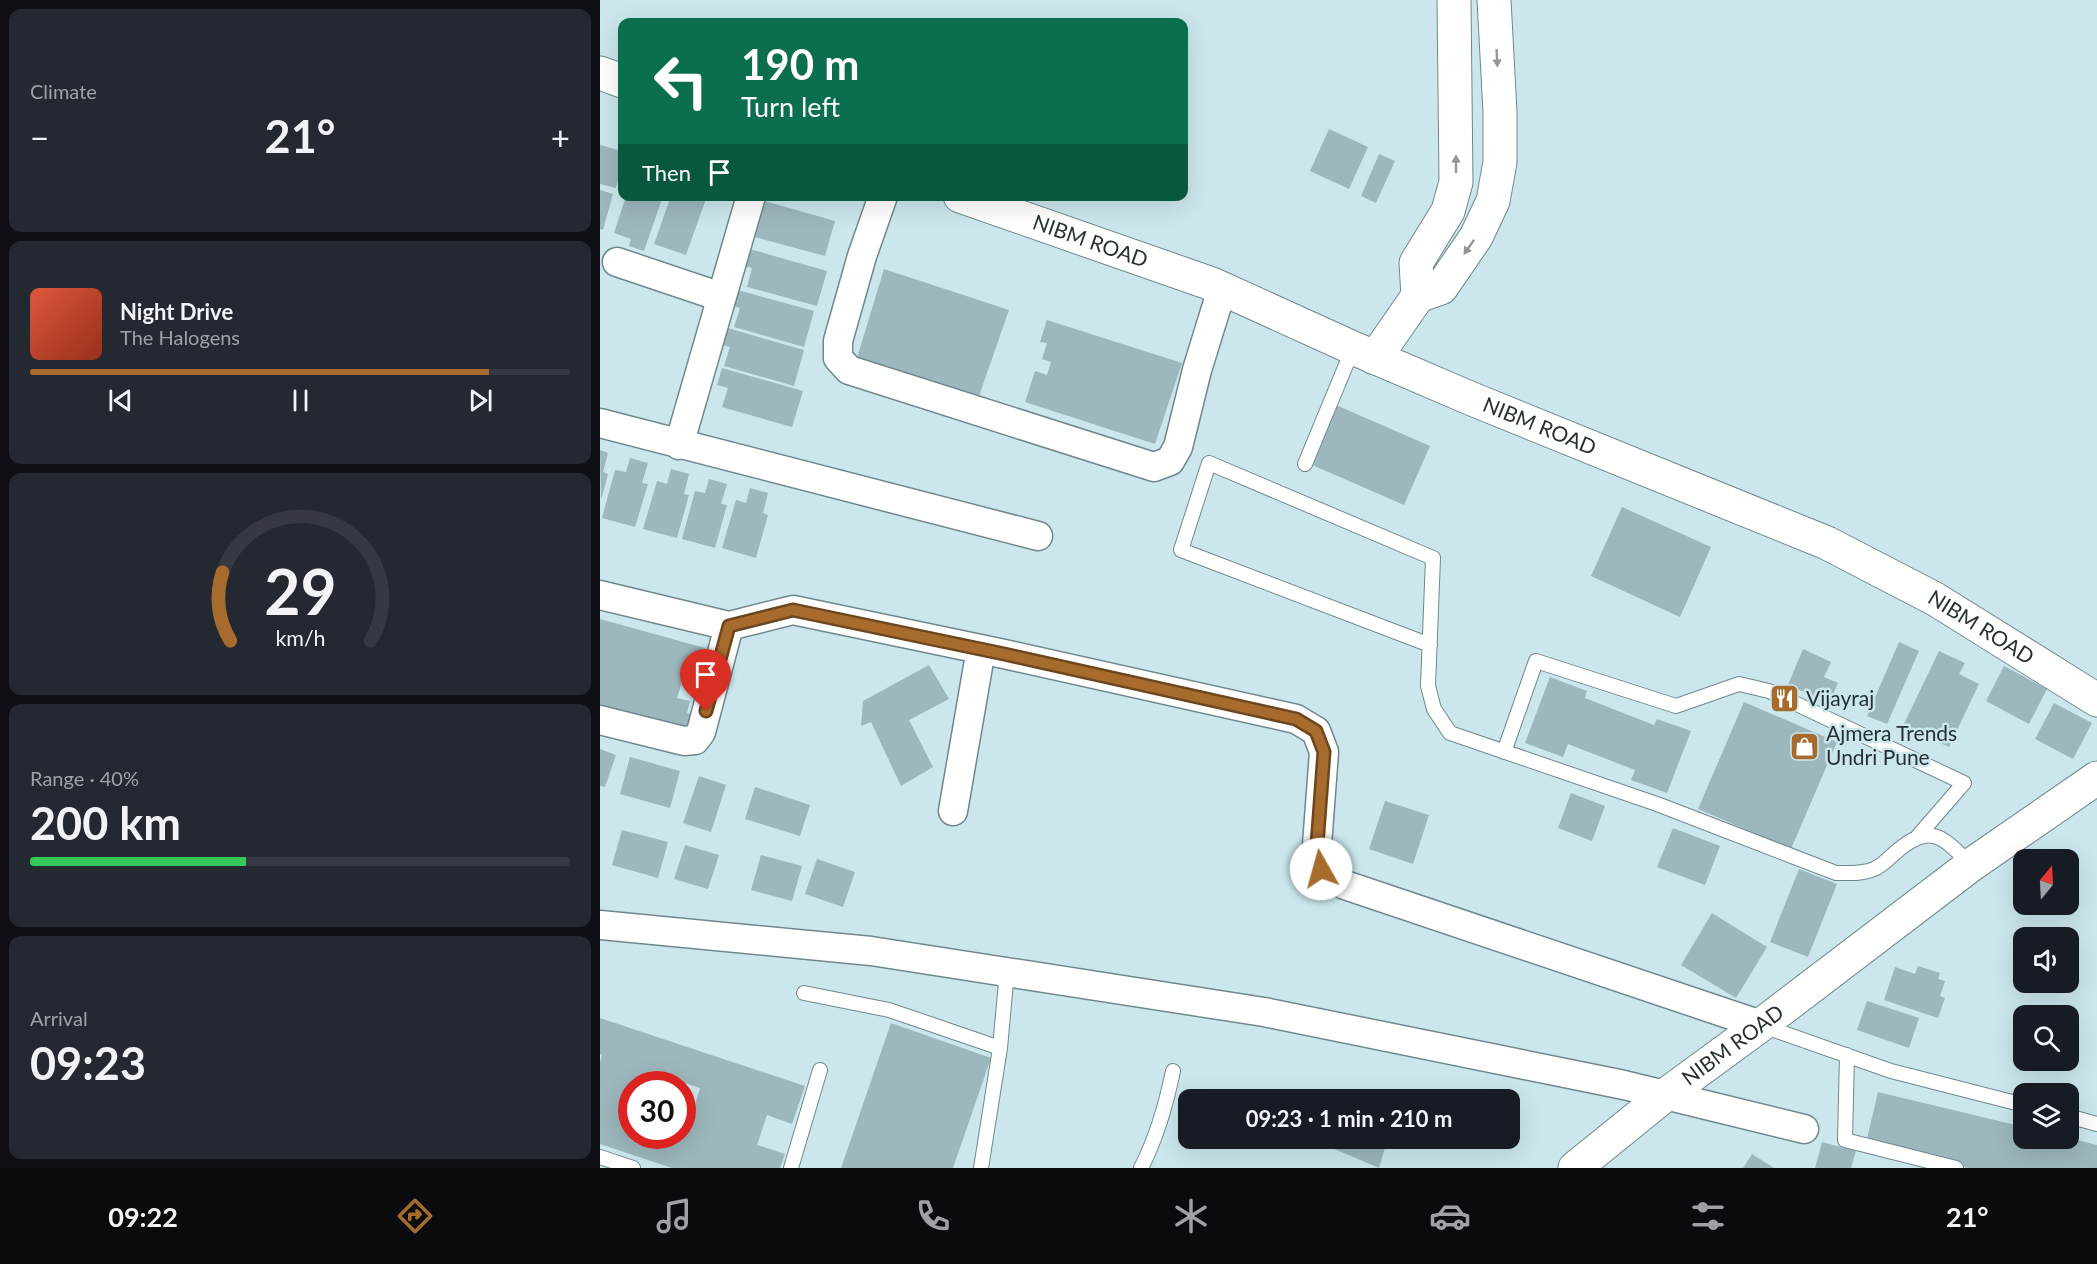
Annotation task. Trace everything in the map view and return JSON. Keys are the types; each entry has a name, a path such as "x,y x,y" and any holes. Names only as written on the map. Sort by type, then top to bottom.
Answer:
{"main road":[{"path":"1418,296 1416,263 1448,212 1456,182 1454,0"},
{"path":"1364,353 1418,296 1441,288 1476,237 1493,201 1500,162 1500,112 1494,0"},
{"path":"600,73 618,80"},
{"name":"NIBM ROAD","path":"974,201 1222,289 1364,353 1827,543 1935,599 2097,699"},
{"name":"NIBM ROAD","path":"1575,1168 1664,1096 1971,865 2097,778"}],"street":[{"path":"679,445 750,201"},
{"path":"882,201 862,256 838,341 838,358 849,370 1154,467 1170,461 1178,447 1197,370 1222,289"},
{"path":"616,262 721,297"},
{"path":"600,423 1038,536"},
{"path":"600,595 729,626 793,610 1296,719 1316,731 1324,752 1317,845 1321,869 1345,885 1761,1025"},
{"path":"600,720 684,741 695,740 701,732 729,626"},
{"path":"953,811 981,649"},
{"path":"600,925 871,951 1264,1012 1624,1085 1804,1129"}],"lane":[{"path":"1305,464 1364,353"},
{"path":"1430,645 1181,550 1209,463 1433,558 1430,645 1428,686 1434,709 1450,732 1504,752 1657,804 1836,873 1876,869 1906,843 1918,836 1964,783 1769,692 1739,684 1676,706 1536,662 1504,752"},
{"path":"1918,836 1935,835 1952,846 1971,865"},
{"path":"981,1168 1000,1048 1007,971"},
{"path":"804,993 889,1010 1000,1048"},
{"path":"1761,1025 1892,1071 2013,1102"},
{"path":"1846,1055 1845,1140 1952,1168"},
{"path":"791,1168 820,1070"},
{"path":"1141,1168 1151,1148 1165,1108 1173,1071"},
{"path":"2079,1119 2097,1124"},
{"path":"600,1157 633,1168"}],"building":[{"path":"1329,129 1368,147 1349,189 1310,171"},
{"path":"600,145 618,150 618,181 616,188 600,184"},
{"path":"1379,154 1395,161 1376,203 1361,196"},
{"path":"600,190 613,194 603,230 600,229"},
{"path":"624,201 661,201 644,251 629,246 631,239 614,233"},
{"path":"669,201 705,201 686,255 654,244"},
{"path":"753,201 765,201 835,221 825,256 755,237 760,218 749,215"},
{"path":"746,248 827,271 817,306 747,287 752,268 741,265"},
{"path":"884,269 1009,310 979,396 857,358"},
{"path":"734,289 814,311 804,347 734,327 740,308 729,305"},
{"path":"1047,320 1182,363 1155,444 1025,402 1035,371 1047,375 1051,362 1042,359 1047,343 1040,342"},
{"path":"724,327 804,350 794,386 724,366 730,347 719,344"},
{"path":"722,368 803,391 792,427 722,407 728,388 717,385"},
{"path":"1336,405 1430,446 1404,505 1310,464"},
{"path":"600,450 608,453 603,472 608,474 601,500"},
{"path":"630,458 648,463 642,483 648,484 635,527 602,518 615,470 626,472"},
{"path":"671,469 689,474 684,494 689,495 677,538 643,529 657,481 667,484"},
{"path":"709,479 727,484 721,504 727,505 715,548 682,539 695,491 705,493"},
{"path":"750,488 768,493 763,513 768,515 756,558 722,548 736,500 746,503"},
{"path":"1622,507 1711,547 1680,617 1591,576"},
{"path":"600,619 705,648 699,672 686,668 677,698 690,701 687,713 695,715 689,736 600,712"},
{"path":"1899,642 1919,651 1887,724 1867,716"},
{"path":"1803,649 1831,662 1824,677 1838,683 1829,703 1788,685"},
{"path":"1939,651 1965,663 1959,674 1979,684 1949,747 1903,726"},
{"path":"929,665 949,699 909,720 933,767 901,786 871,722 861,726 863,701"},
{"path":"2004,666 2047,689 2029,724 1986,701"},
{"path":"1550,677 1587,691 1585,698 1654,725 1657,719 1691,731 1667,793 1631,780 1635,770 1568,744 1563,757 1525,743"},
{"path":"1744,702 1837,742 1791,849 1698,809"},
{"path":"2054,703 2092,723 2073,759 2035,739"},
{"path":"600,749 616,755 605,787 600,786"},
{"path":"630,757 680,771 670,808 620,794"},
{"path":"699,776 726,785 711,832 683,823"},
{"path":"755,787 810,805 800,836 745,819"},
{"path":"1571,793 1605,806 1592,841 1558,828"},
{"path":"1385,801 1429,815 1413,864 1369,849"},
{"path":"1673,828 1720,846 1705,885 1657,867"},
{"path":"622,830 668,842 658,878 612,865"},
{"path":"685,845 719,855 708,889 674,879"},
{"path":"761,855 802,866 792,901 751,890"},
{"path":"817,859 855,872 843,907 805,894"},
{"path":"1799,869 1837,884 1808,957 1770,942"},
{"path":"1712,913 1767,947 1736,998 1681,965"},
{"path":"1918,966 1940,973 1938,979 1945,981 1940,996 1945,998 1938,1018 1884,1000 1895,967 1915,974"},
{"path":"1867,1001 1919,1018 1909,1048 1857,1030"},
{"path":"600,1018 805,1086 792,1124 767,1115 757,1145 785,1154 780,1168 672,1168 600,1144 600,1062 602,1055 600,1054"},
{"path":"891,1023 991,1058 953,1168 841,1168"},
{"path":"1878,1092 2013,1124 2013,1149 2079,1149 2079,1140 2097,1145 2097,1168 1968,1168 1866,1143"},
{"path":"1822,1142 1856,1151 1851,1168 1815,1168"},
{"path":"1334,1149 1385,1149 1379,1168"},
{"path":"1752,1154 1774,1168 1743,1168"}],"place":[{"name":"Vijayraj","path":"1785,699"},
{"name":"Ajmera Trends Undri Pune","path":"1805,746"}],"route":[{"path":"706,711 729,626 793,610 1296,719 1316,731 1324,752 1317,845 1321,869"}]}
